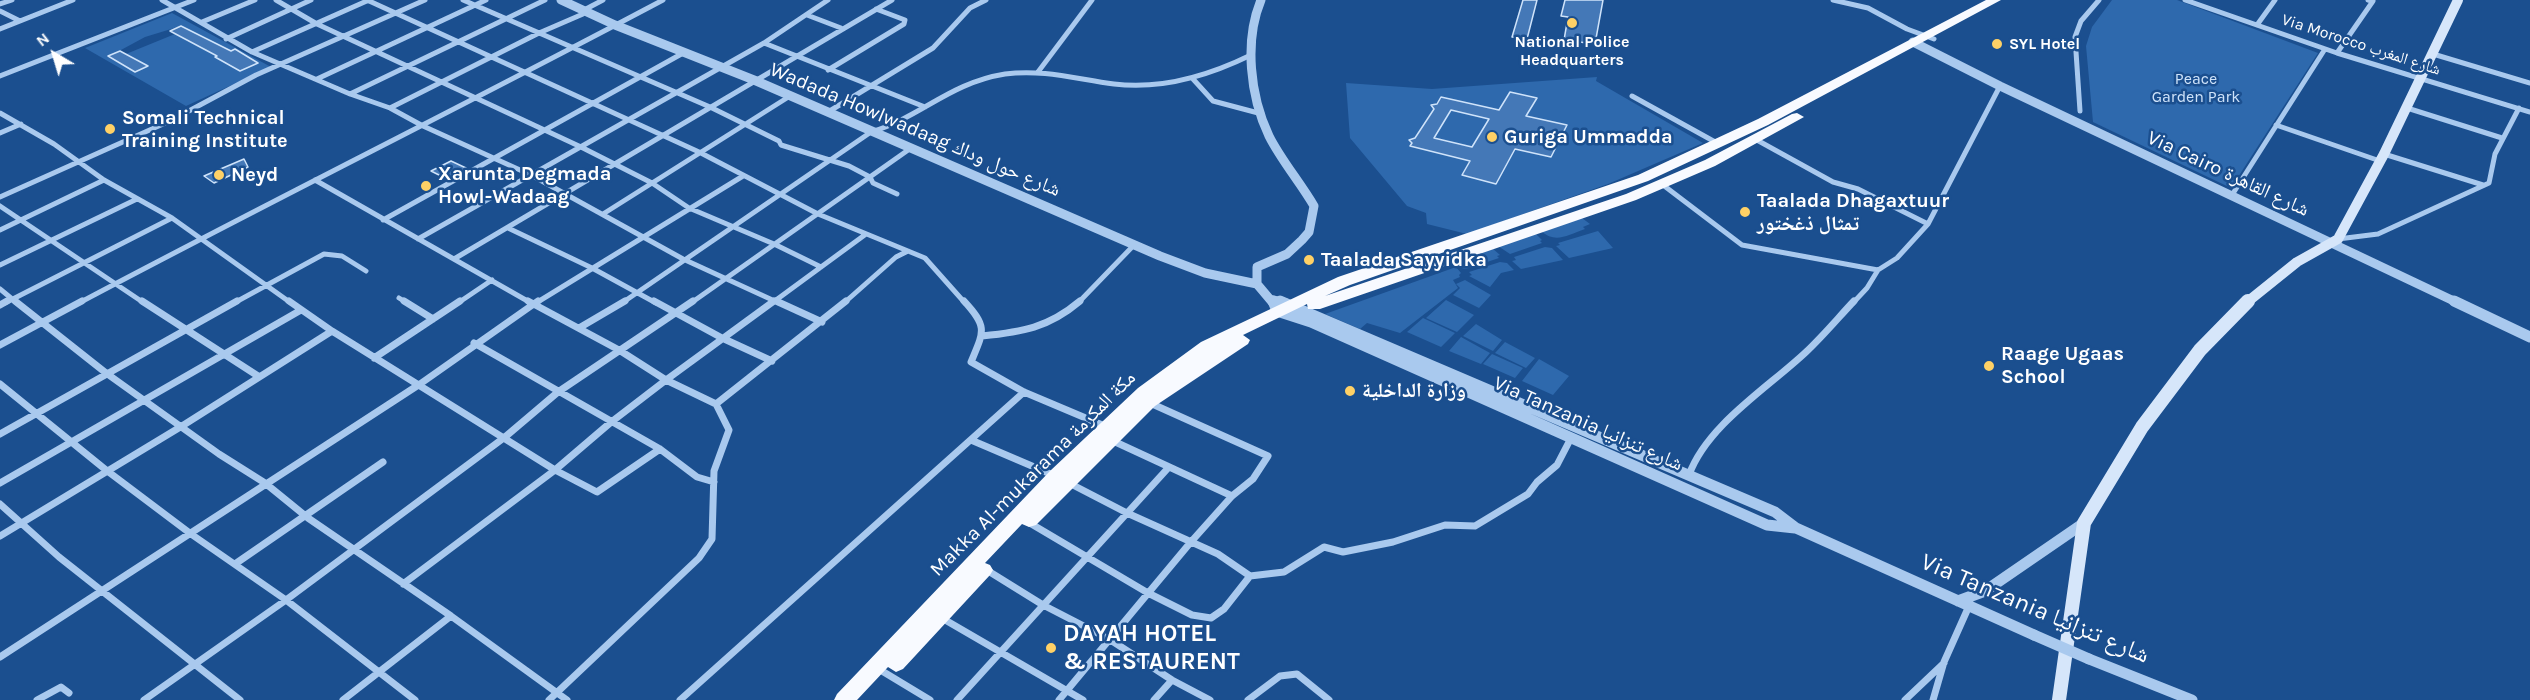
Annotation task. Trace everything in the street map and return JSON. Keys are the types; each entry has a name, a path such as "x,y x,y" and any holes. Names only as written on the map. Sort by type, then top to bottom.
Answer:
{"highway":[{"path":"1450,252 1693,156 1763,123 1920,39 2002,1"},
{"path":"1286,308 1450,252 1663,185 1755,140 1920,39"},
{"path":"1693,156 1710,163"},
{"name":"Makka Al-mukarama مكة المكرمة","path":"860,700 881,670 1062,480 1112,433 1149,402 1286,308"},
{"name":"Makka Al-mukarama مكة المكرمة","path":"1112,433 1144,392 1190,357 1207,346 1286,308"},
{"name":"Makka Al-mukarama مكة المكرمة","path":"844,700 940,616 1027,522 1062,480"}],"main road":[{"path":"2059,700 2084,523 2142,427 2200,350 2254,295 2297,262 2335,241 2382,157 2458,0"}],"street":[{"path":"0,4 12,0"},
{"path":"0,29 73,0"},
{"path":"162,0 252,52 350,94 390,108 423,126 531,175 683,259 822,322"},
{"path":"0,76 194,0"},
{"path":"202,22 255,0"},
{"path":"276,0 317,24 444,81 477,99 581,147 652,183 689,208 774,244 821,267"},
{"path":"226,39 311,0"},
{"path":"252,52 368,0 664,135 818,214 925,258 980,319 982,336 971,362 1024,393 1112,433 1169,467 1232,496"},
{"path":"0,197 172,120 256,75 425,0"},
{"path":"463,0 570,48 678,92 779,141 781,145 796,148 828,162 839,162 870,177 873,183 897,194"},
{"path":"317,79 486,0"},
{"path":"350,94 544,0"},
{"name":"Wadada Howlwadaag شارع حول وداك","path":"561,0 615,25 722,66 1134,245 1205,273 1257,284"},
{"path":"390,108 539,33 583,14 584,10 603,0"},
{"path":"0,345 315,180 477,99 663,0"},
{"path":"418,239 764,43 828,0"},
{"path":"454,259 615,166 795,55 892,0"},
{"path":"828,112 933,48 970,8 986,0"},
{"path":"1038,72 1092,0"},
{"path":"1257,284 1257,267 1287,254 1309,232 1314,206 1291,174 1268,133 1262,114 1251,55 1256,9 1261,0"},
{"name":"Via Cairo شارع القاهرة","path":"1833,0 1868,8 2000,86 2335,241 2530,337"},
{"path":"1856,0 1868,8"},
{"path":"2080,111 2075,37 2081,21 2099,0"},
{"name":"Via Morocco شارع المغرب","path":"2185,0 2337,53 2530,112"},
{"path":"2257,26 2275,0"},
{"path":"2337,53 2373,2 2368,0"},
{"path":"828,70 904,24 905,20 876,9"},
{"path":"0,11 21,21"},
{"path":"807,15 841,28"},
{"path":"764,43 925,107"},
{"path":"2232,195 2325,49"},
{"path":"383,220 686,52"},
{"path":"2433,54 2530,82"},
{"path":"579,328 636,292 871,132 886,129 954,89 976,80 1038,72 1127,86 1155,85 1217,72 1251,55"},
{"path":"1192,79 1202,88 1207,98 1262,114"},
{"path":"1689,476 1694,461 1716,431 1807,351 1867,288 1878,270 1897,258 1928,224 2000,86"},
{"path":"603,214 790,96"},
{"path":"1632,96 1717,143"},
{"path":"2407,108 2502,138"},
{"path":"2335,241 2379,234 2489,183 2487,175 2502,138 2519,108"},
{"path":"0,113 80,161 104,180 172,219 332,331 555,470 597,492 660,449"},
{"path":"0,133 21,124"},
{"path":"2276,126 2483,185"},
{"path":"1755,140 1833,182 1857,189 1928,224"},
{"path":"144,700 286,600 505,437 558,392 675,311 726,279 911,148"},
{"path":"0,657 420,384 474,343 533,304 743,176"},
{"path":"0,230 104,180"},
{"path":"315,180 533,304 619,350 666,380 716,404 729,430 714,471 712,539 699,558 549,700"},
{"path":"1663,185 1734,241 1878,270"},
{"path":"0,266 137,199"},
{"path":"0,206 221,354 258,376"},
{"path":"0,305 172,219"},
{"path":"508,228 592,268 722,338 772,361"},
{"path":"404,584 555,470 610,423 666,380 866,234"},
{"path":"982,336 1022,331 1055,320 1074,305 1134,245"},
{"path":"716,404 822,322 897,257 908,251"},
{"path":"0,434 186,329 329,252 337,252 366,271"},
{"path":"374,357 492,280"},
{"name":"Via Tanzania شارع تنزانيا","path":"1257,284 1286,308 1571,438 1608,447 1689,476 1774,512 1796,528 1963,604 2189,700"},
{"path":"0,289 106,374 146,399 265,483 305,515 451,615 558,691 567,700"},
{"path":"399,298 433,319"},
{"name":"Via Tanzania شارع تنزانيا","path":"1286,308 1608,447 1767,525 1796,528"},
{"path":"0,483 301,310"},
{"path":"0,536 182,426 332,331"},
{"path":"474,343 610,423 660,449 697,477 714,482"},
{"path":"0,384 106,470 191,534 286,600 415,700"},
{"path":"680,700 1024,393"},
{"path":"1059,700 1190,543 1232,496 1252,479 1268,456 1149,402"},
{"path":"971,440 1062,480 1126,513 1218,554 1250,576 1284,572 1324,547 1343,552 1393,542 1445,525 1475,526 1528,494 1537,482 1557,465 1571,438"},
{"path":"235,564 383,462"},
{"path":"957,700 1169,467"},
{"path":"0,504 20,524 240,700"},
{"path":"1027,522 1148,593 1192,615 1211,618 1224,609 1250,576"},
{"path":"1933,700 1963,604 2084,523"},
{"path":"985,568 1043,605 1109,639 1172,680 1210,700"},
{"path":"343,700 451,615"},
{"path":"940,616 1083,700"},
{"path":"1905,700 1944,662"},
{"path":"881,670 930,700"},
{"path":"1248,700 1280,676 1297,674 1329,700"},
{"path":"1154,700 1172,680"},
{"path":"37,700 61,687 69,693"}],"green space":[{"name":"Peace Garden Park","path":"2112,0 2177,0 2318,53 2231,188 2093,122 2086,46 2092,27"},
{"path":"172,13 271,67 186,106 85,48","holes":["181,26 210,40 197,45 175,34 126,54 147,66 135,72 108,57 145,37"]},
{"path":"1597,77 1596,81 1703,143 1608,184 1467,234 1427,224 1426,213 1407,206 1350,138 1346,83 1432,89"},
{"path":"1582,218 1590,224 1583,227 1585,229 1567,236 1557,238 1541,231"},
{"path":"1598,231 1613,248 1569,258 1556,246 1560,245 1558,243"},
{"path":"1535,233 1542,243 1510,254 1498,246"},
{"path":"1545,247 1552,248 1563,260 1521,269 1512,261 1516,260 1514,257"},
{"path":"1492,248 1500,255 1497,256 1499,258 1466,269 1461,268 1453,260"},
{"path":"1500,262 1507,263 1514,270 1501,273 1490,287 1469,276 1472,275 1469,272"},
{"path":"1456,267 1461,273 1460,277 1453,280 1458,288 1400,333 1367,323 1360,329 1325,314"},
{"path":"1465,280 1491,295 1479,308 1453,295 1460,288 1456,284"},
{"path":"1446,300 1474,315 1457,332 1426,318"},
{"path":"1423,318 1455,333 1441,347 1407,332"},
{"path":"1476,324 1502,340 1493,351 1463,336"},
{"path":"1461,337 1490,353 1481,364 1449,351"},
{"path":"1505,342 1535,358 1526,368 1495,353"},
{"path":"1492,354 1523,368 1515,378 1483,364"},
{"path":"1539,359 1569,376 1553,395 1522,381"}],"building":[{"name":"National Police Headquarters","path":"1523,0 1537,0 1527,39 1512,37"},
{"name":"National Police Headquarters","path":"1565,0 1603,0 1595,44 1564,40 1568,17 1561,16"},
{"path":"181,26 231,51 235,49 258,63 240,71 170,31"},
{"path":"120,51 148,66 135,72 108,56"},
{"name":"Guriga Ummadda","path":"1510,92 1537,98 1526,116 1567,125 1551,157 1515,149 1496,184 1462,175 1470,161 1410,146 1412,143 1409,140 1415,138 1434,109 1431,105 1437,104 1441,97 1499,110","holes":["1451,110 1489,119 1472,147 1434,138"]},
{"path":"244,159 248,167 214,183 204,176"},
{"path":"451,161 466,168 447,179 431,171"}],"place":[{"name":"National Police Headquarters","path":"1572,23"},
{"name":"SYL Hotel","path":"1997,44"},
{"name":"Somali Technical Training Institute","path":"110,129"},
{"name":"Guriga Ummadda","path":"1492,137"},
{"name":"Neyd","path":"219,175"},
{"name":"Xarunta Degmada Howl-Wadaag","path":"426,186"},
{"name":"Taalada Dhagaxtuur تمثال ذغختور","path":"1745,212"},
{"name":"Taalada Sayyidka","path":"1309,260"},
{"name":"Raage Ugaas School","path":"1989,366"},
{"name":"وزارة الداخلية","path":"1350,391"},
{"name":"DAYAH HOTEL & RESTAURENT","path":"1051,648"}]}
